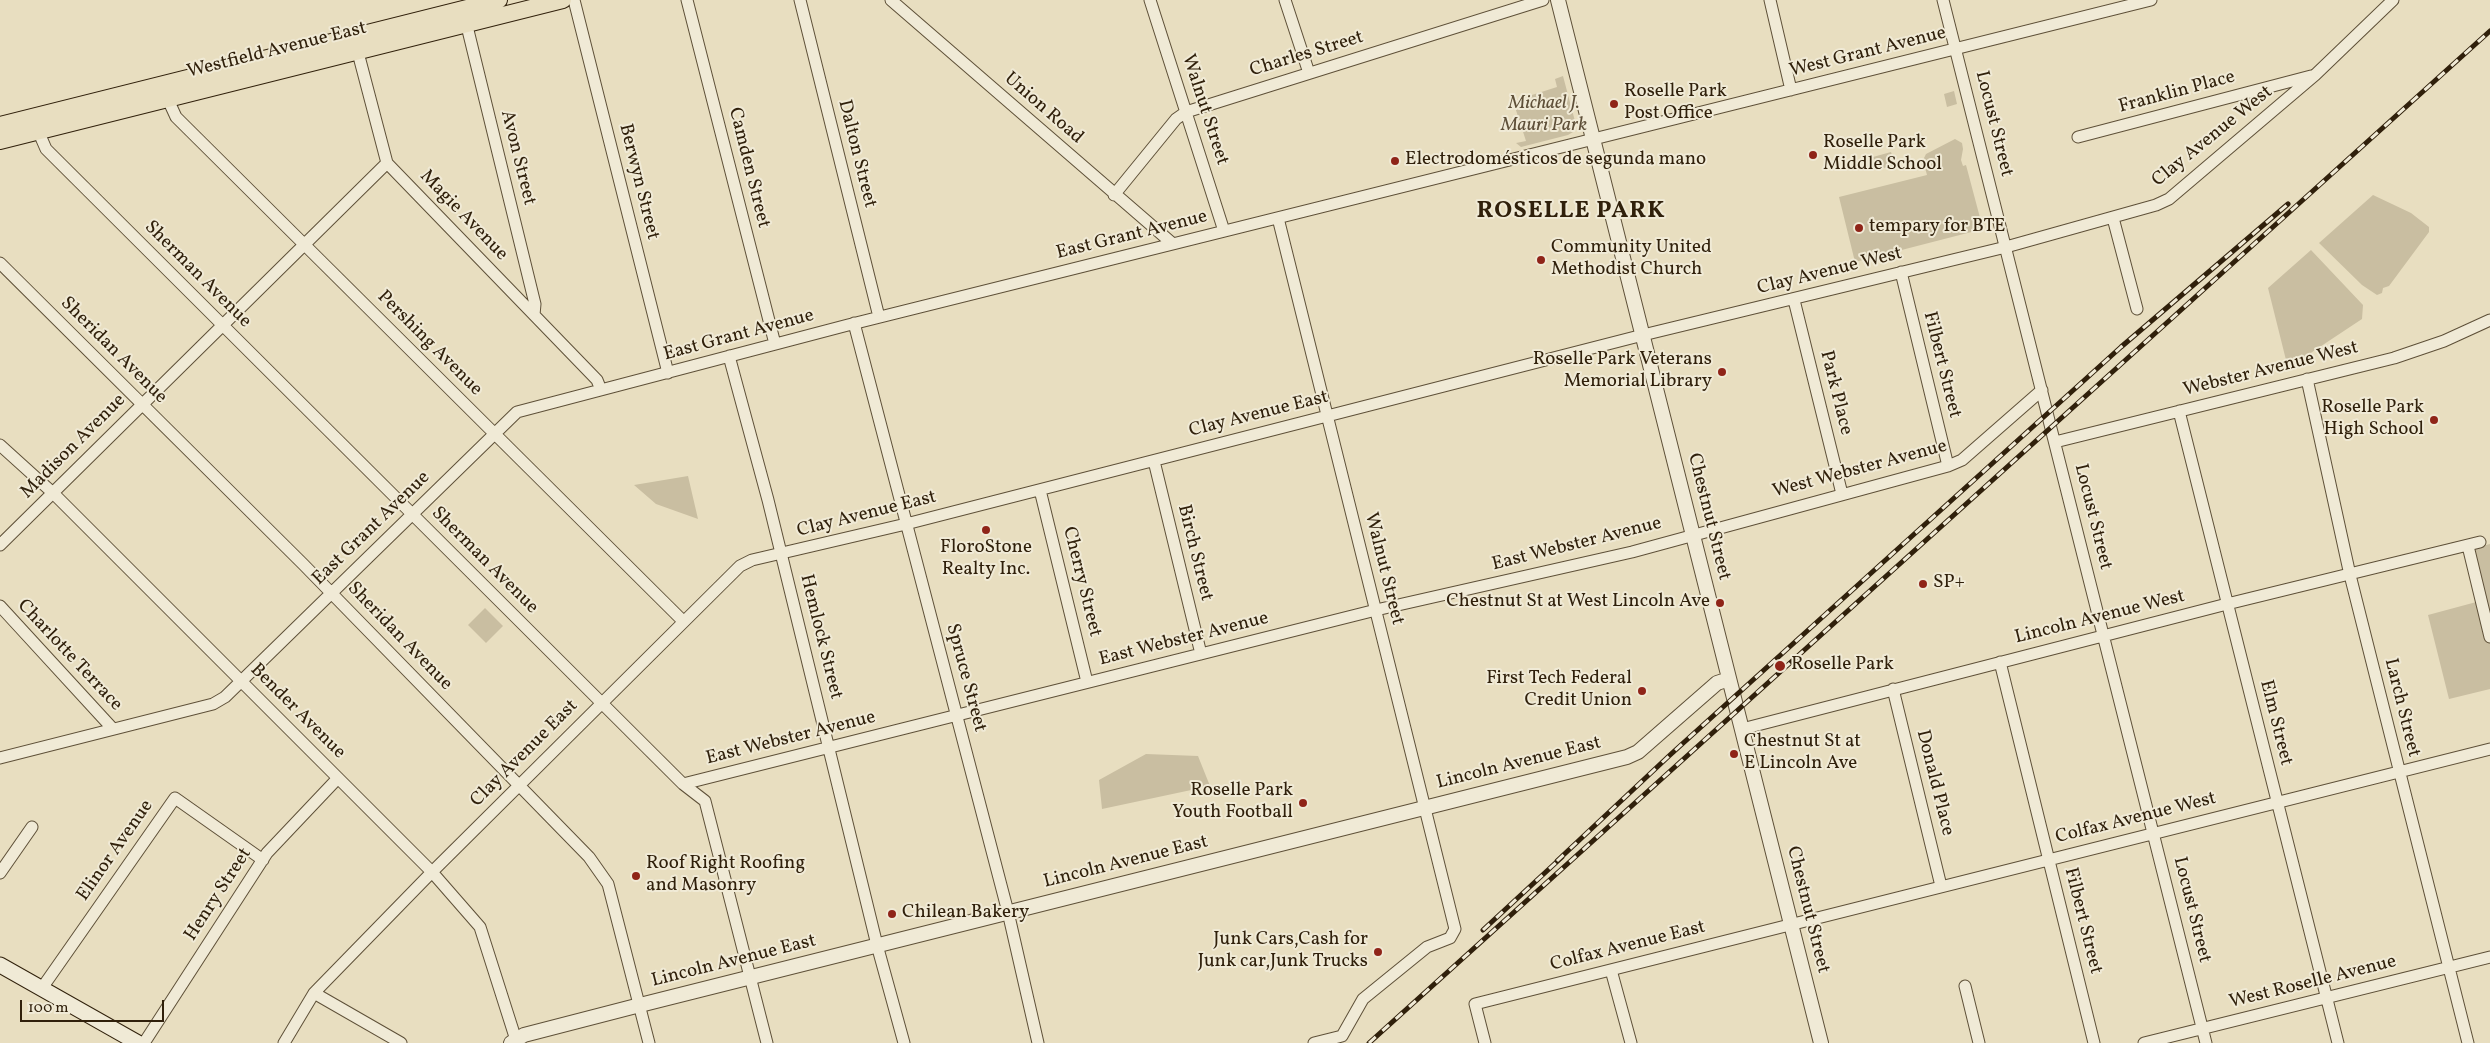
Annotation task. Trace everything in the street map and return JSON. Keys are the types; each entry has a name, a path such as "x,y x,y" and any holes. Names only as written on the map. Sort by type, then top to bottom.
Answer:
{"main road":[{"name":"Westfield Avenue East","path":"465,17 499,0"},
{"name":"Westfield Avenue East","path":"0,141 36,124 465,17 563,0"},
{"name":"Westfield Avenue East","path":"0,125 36,124"},
{"path":"0,965 138,1043"}],"street":[{"name":"Berwyn Street","path":"574,0 668,373"},
{"name":"Camden Street","path":"687,0 775,344"},
{"name":"Dalton Street","path":"800,0 879,317"},
{"name":"Union Road","path":"891,0 1114,195 1174,244"},
{"name":"Walnut Street","path":"1150,0 1224,231"},
{"path":"1285,0 1309,73"},
{"name":"Charles Street","path":"1114,195 1176,119 1186,112 1543,0"},
{"name":"Chestnut Street","path":"1558,0 1821,1043"},
{"path":"1770,0 1791,90"},
{"name":"Locust Street","path":"1944,0 2206,1043"},
{"name":"West Grant Avenue","path":"1593,139 2150,0"},
{"name":"Clay Avenue West","path":"1643,335 1794,300 2006,247 2143,210 2169,199 2314,75 2394,0"},
{"name":"Avon Street","path":"465,17 535,304 534,315"},
{"name":"Magie Avenue","path":"356,44 387,163 597,380 601,390"},
{"name":"Franklin Place","path":"2078,137 2314,75"},
{"name":"Pershing Avenue","path":"165,92 176,117 683,621"},
{"name":"Sherman Avenue","path":"36,124 46,149 683,784 705,801 767,1043"},
{"name":"East Grant Avenue","path":"0,758 213,704 225,697 518,412 879,317 1593,139"},
{"name":"Madison Avenue","path":"0,545 387,163"},
{"name":"Walnut Street","path":"1278,218 1455,929 1450,938 1427,947 1363,999 1342,1036 1314,1043"},
{"path":"2113,218 2137,309"},
{"name":"Sheridan Avenue","path":"0,263 332,593 589,857 608,884 649,1043"},
{"name":"Filbert Street","path":"1901,272 1948,466"},
{"name":"Park Place","path":"1794,300 1842,494"},
{"name":"Webster Avenue West","path":"2056,442 2421,349 2490,320"},
{"name":"Spruce Street","path":"854,324 1008,912 1038,1043"},
{"name":"Clay Avenue East","path":"284,1043 314,993 601,702 740,566 782,553 906,524 1643,335"},
{"name":"Hemlock Street","path":"729,356 782,553 877,945 904,1043"},
{"name":"Larch Street","path":"2306,379 2350,575 2398,772 2468,1043"},
{"name":"West Webster Avenue","path":"1693,534 1948,466 1962,460 2042,390"},
{"name":"Elm Street","path":"2179,411 2338,1043"},
{"name":"Bender Avenue","path":"0,445 53,493 432,872 480,927 514,1041"},
{"name":"Birch Street","path":"1154,460 1201,654"},
{"name":"Cherry Street","path":"1040,490 1087,682"},
{"name":"East Webster Avenue","path":"683,784 1376,610 1632,552 1693,534"},
{"name":"Lincoln Avenue West","path":"1742,729 2227,604 2480,542"},
{"path":"2468,546 2490,636"},
{"name":"Charlotte Terrace","path":"0,606 113,729"},
{"name":"Filbert Street","path":"2000,662 2094,1043"},
{"name":"Lincoln Avenue East","path":"514,1041 524,1035 640,1005 1627,757 1638,752 1717,682 1729,678"},
{"name":"Donald Place","path":"1893,689 1941,886"},
{"name":"Colfax Avenue West","path":"1791,923 2490,749"},
{"name":"Henry Street","path":"144,1043 263,860 338,778"},
{"name":"Elinor Avenue","path":"42,988 175,798 263,860"},
{"path":"0,873 32,827"},
{"name":"Colfax Avenue East","path":"1485,1043 1475,1004 1791,923"},
{"name":"West Roselle Avenue","path":"2144,1043 2490,957"},
{"path":"1611,970 1631,1043"},
{"path":"1966,986 1979,1043"},
{"path":"314,993 401,1043"}],"green space":[{"name":"Michael J. Mauri Park","path":"1563,76 1576,125 1573,132 1521,147 1516,143 1526,141 1513,101 1557,87 1555,79"},
{"path":"1954,91 1957,104 1947,107 1944,94"},
{"path":"1955,139 1962,143 1961,160 1963,166 1966,165 1983,229 1855,262 1839,197 1927,175 1923,160 1926,154"},
{"path":"1891,152 1895,165 1876,170 1873,157"},
{"path":"2373,195 2411,213 2429,227 2429,232 2389,286 2383,288 2382,293 2377,295 2362,285 2319,243"},
{"path":"2311,250 2363,305 2362,319 2288,368 2268,288"},
{"path":"688,476 698,519 656,504 634,485"},
{"path":"2490,544 2490,689 2449,699 2428,615 2480,601 2466,550"},
{"path":"485,608 503,626 486,643 468,625"},
{"path":"1146,754 1198,756 1210,786 1102,809 1099,780"}],"railway":[{"path":"1369,1043 2490,31"},
{"path":"1557,861 1670,755 2121,347 2288,204"},
{"path":"1483,930 1562,857"}],"place":[{"name":"Roselle Park Post Office","path":"1614,104"},
{"name":"Roselle Park Middle School","path":"1813,155"},
{"name":"Electrodomésticos de segunda mano","path":"1395,161"},
{"name":"tempary for BTE","path":"1859,228"},
{"name":"Community United Methodist Church","path":"1541,260"},
{"name":"Roselle Park Veterans Memorial Library","path":"1722,372"},
{"name":"Roselle Park High School","path":"2434,420"},
{"name":"FloroStone Realty Inc.","path":"986,530"},
{"name":"SP+","path":"1923,584"},
{"name":"Chestnut St at West Lincoln Ave","path":"1720,603"},
{"name":"Roselle Park","path":"1780,666"},
{"name":"First Tech Federal Credit Union","path":"1642,691"},
{"name":"Chestnut St at E Lincoln Ave","path":"1734,754"},
{"name":"Roselle Park Youth Football","path":"1303,803"},
{"name":"Roof Right Roofing and Masonry","path":"636,876"},
{"name":"Chilean Bakery","path":"892,914"},
{"name":"Junk Cars,Cash for Junk car,Junk Trucks","path":"1378,952"}],"district":[{"name":"ROSELLE PARK","path":"1571,213"}]}
